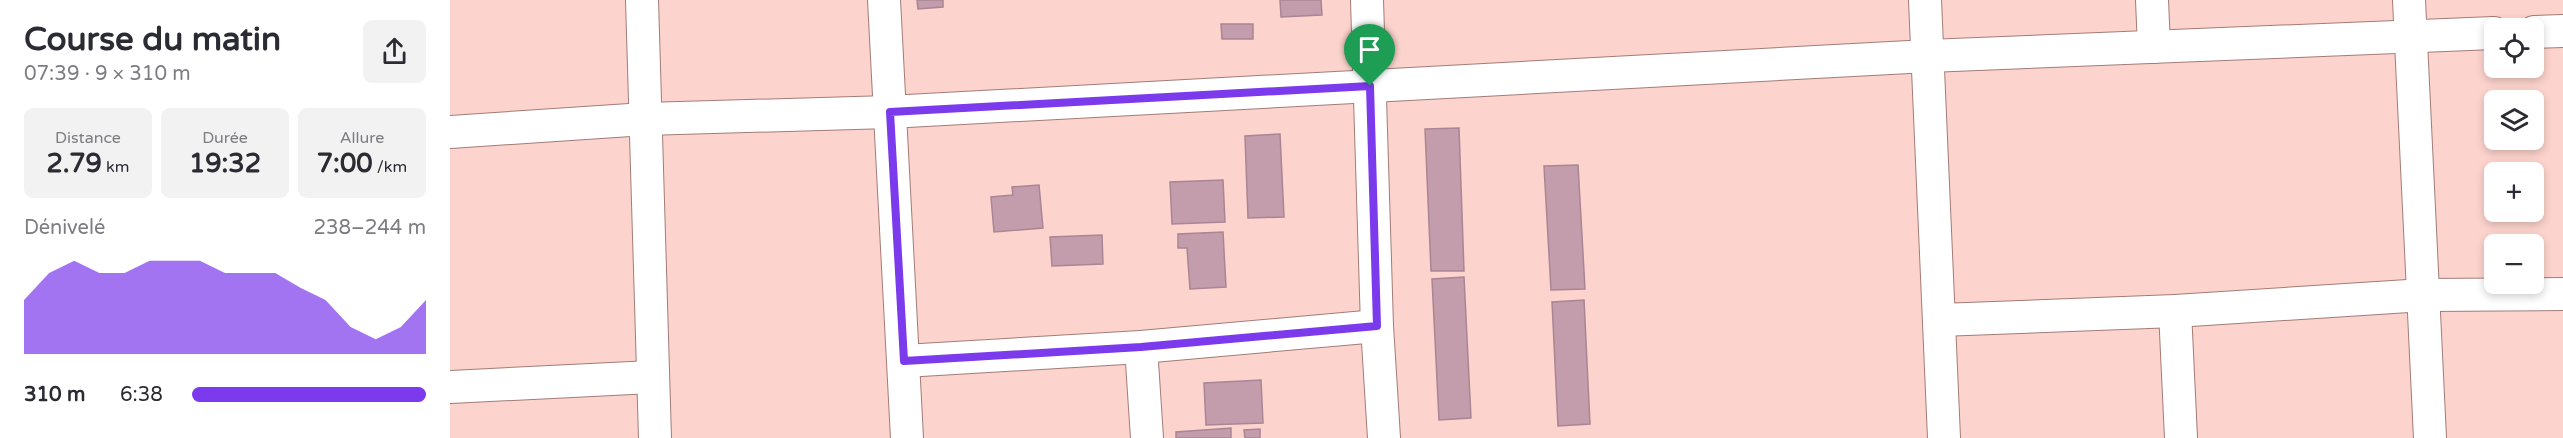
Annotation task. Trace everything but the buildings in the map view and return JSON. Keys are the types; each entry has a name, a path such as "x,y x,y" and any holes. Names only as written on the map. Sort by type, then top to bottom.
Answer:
{"street":[{"path":"642,0 655,438"},
{"path":"884,0 907,438"},
{"path":"1367,0 1377,326 1384,438"},
{"path":"1925,0 1944,438"},
{"path":"2152,0 2154,47"},
{"path":"2409,0 2430,438"},
{"path":"2544,32 2563,31"},
{"path":"450,132 645,119 890,112 1928,56 2484,33"},
{"path":"1940,321 2175,311 2424,295 2563,294"},
{"path":"2175,311 2181,438"},
{"path":"904,361 1141,347 1377,326"},
{"path":"1141,347 1147,438"},
{"path":"450,387 652,377"}],"route":[{"path":"1370,86 1377,326 1141,347 904,361 890,112 1370,86"}]}
